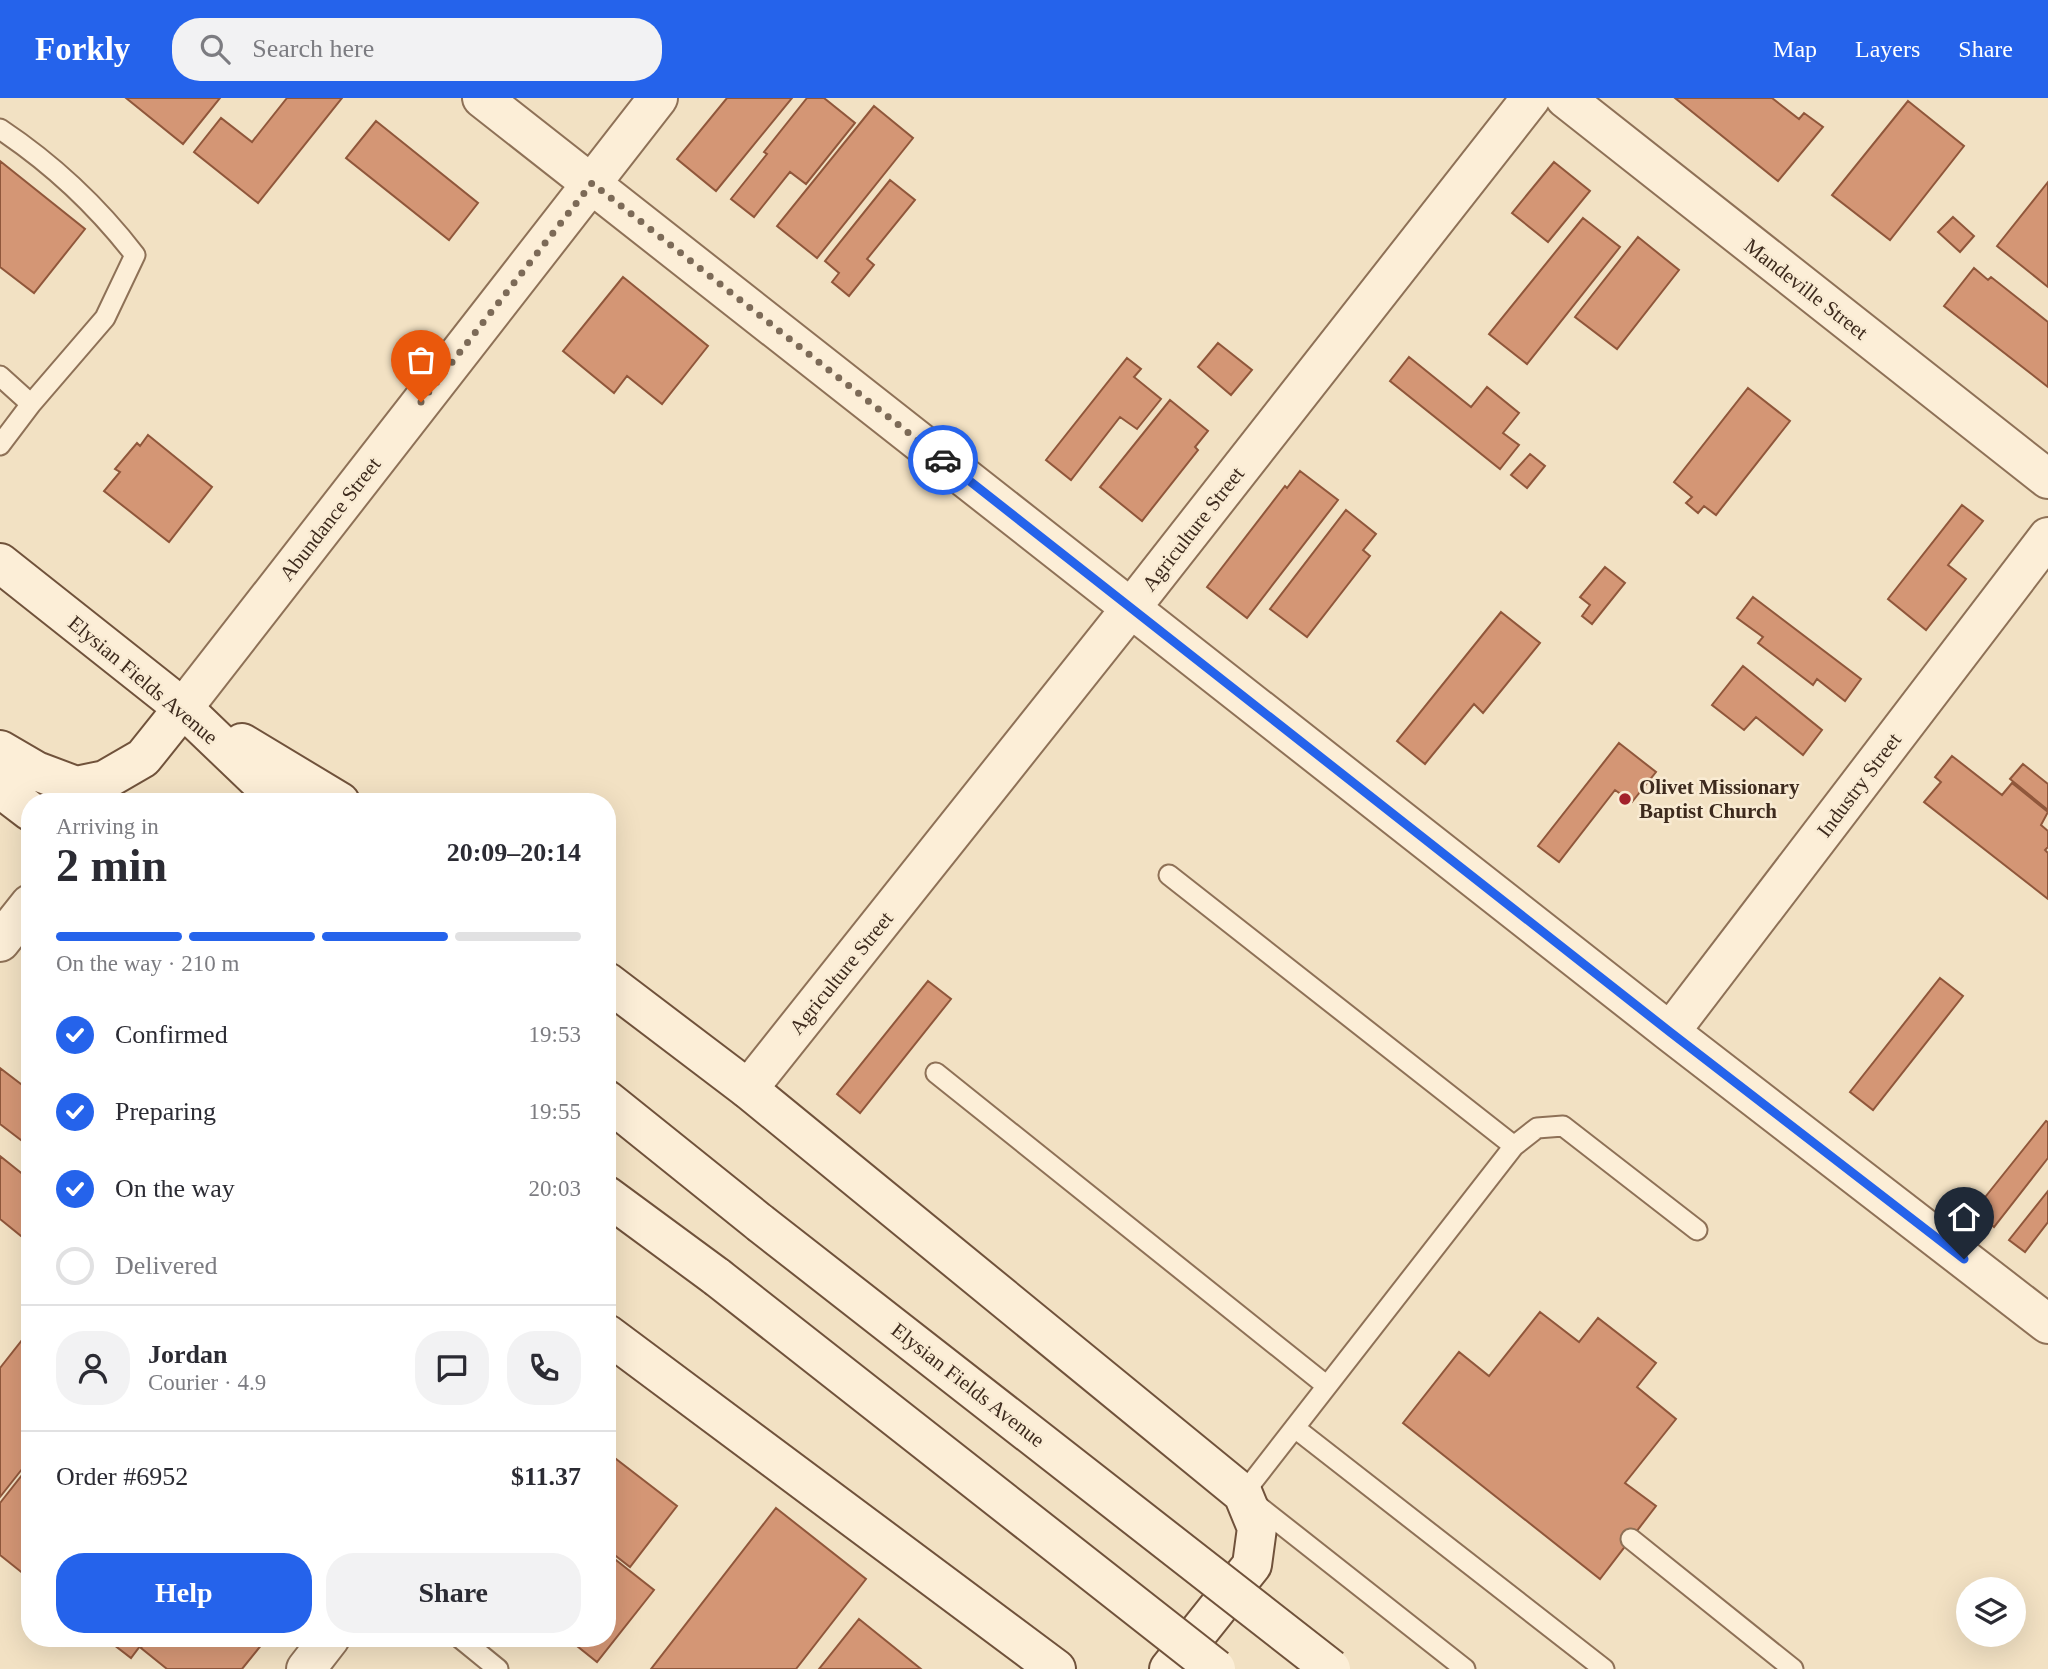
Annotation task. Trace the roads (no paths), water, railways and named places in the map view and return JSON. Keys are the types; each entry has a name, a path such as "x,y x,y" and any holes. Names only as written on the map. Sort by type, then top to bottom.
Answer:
{"street":[{"path":"482,98 1670,1032 2048,1324"},
{"name":"Abundance Street","path":"0,750 36,771 76,786 105,780 142,758 659,98"},
{"name":"Agriculture Street","path":"748,1089 1131,608 1531,98"},
{"name":"Mandeville Street","path":"1565,98 2048,479"},
{"name":"Industry Street","path":"1670,1032 2048,537"},
{"name":"Elysian Fields Avenue","path":"0,563 183,708 272,793"},
{"path":"183,708 325,793"},
{"path":"0,788 21,804"},
{"path":"0,942 21,915"},
{"path":"616,989 748,1089 1242,1494 1257,1528 1252,1566 1169,1669"},
{"name":"Elysian Fields Avenue","path":"616,1107 1331,1669"},
{"path":"616,1203 717,1277 1216,1669"},
{"path":"616,1341 1056,1669"},
{"path":"306,1669 323,1647"}],"lane":[{"path":"0,130 22,144 106,218 135,255 105,318 31,404 0,445"},
{"path":"0,376 31,404"},
{"path":"1169,875 1514,1146"},
{"path":"936,1073 1327,1386"},
{"path":"1465,1669 1242,1494 1514,1146 1537,1128 1563,1126 1697,1230"},
{"path":"1295,1428 1604,1669"},
{"path":"1631,1539 1793,1669"},
{"path":"471,1647 498,1669"}],"place":[{"name":"Olivet Missionary Baptist Church","path":"1625,799"}]}
